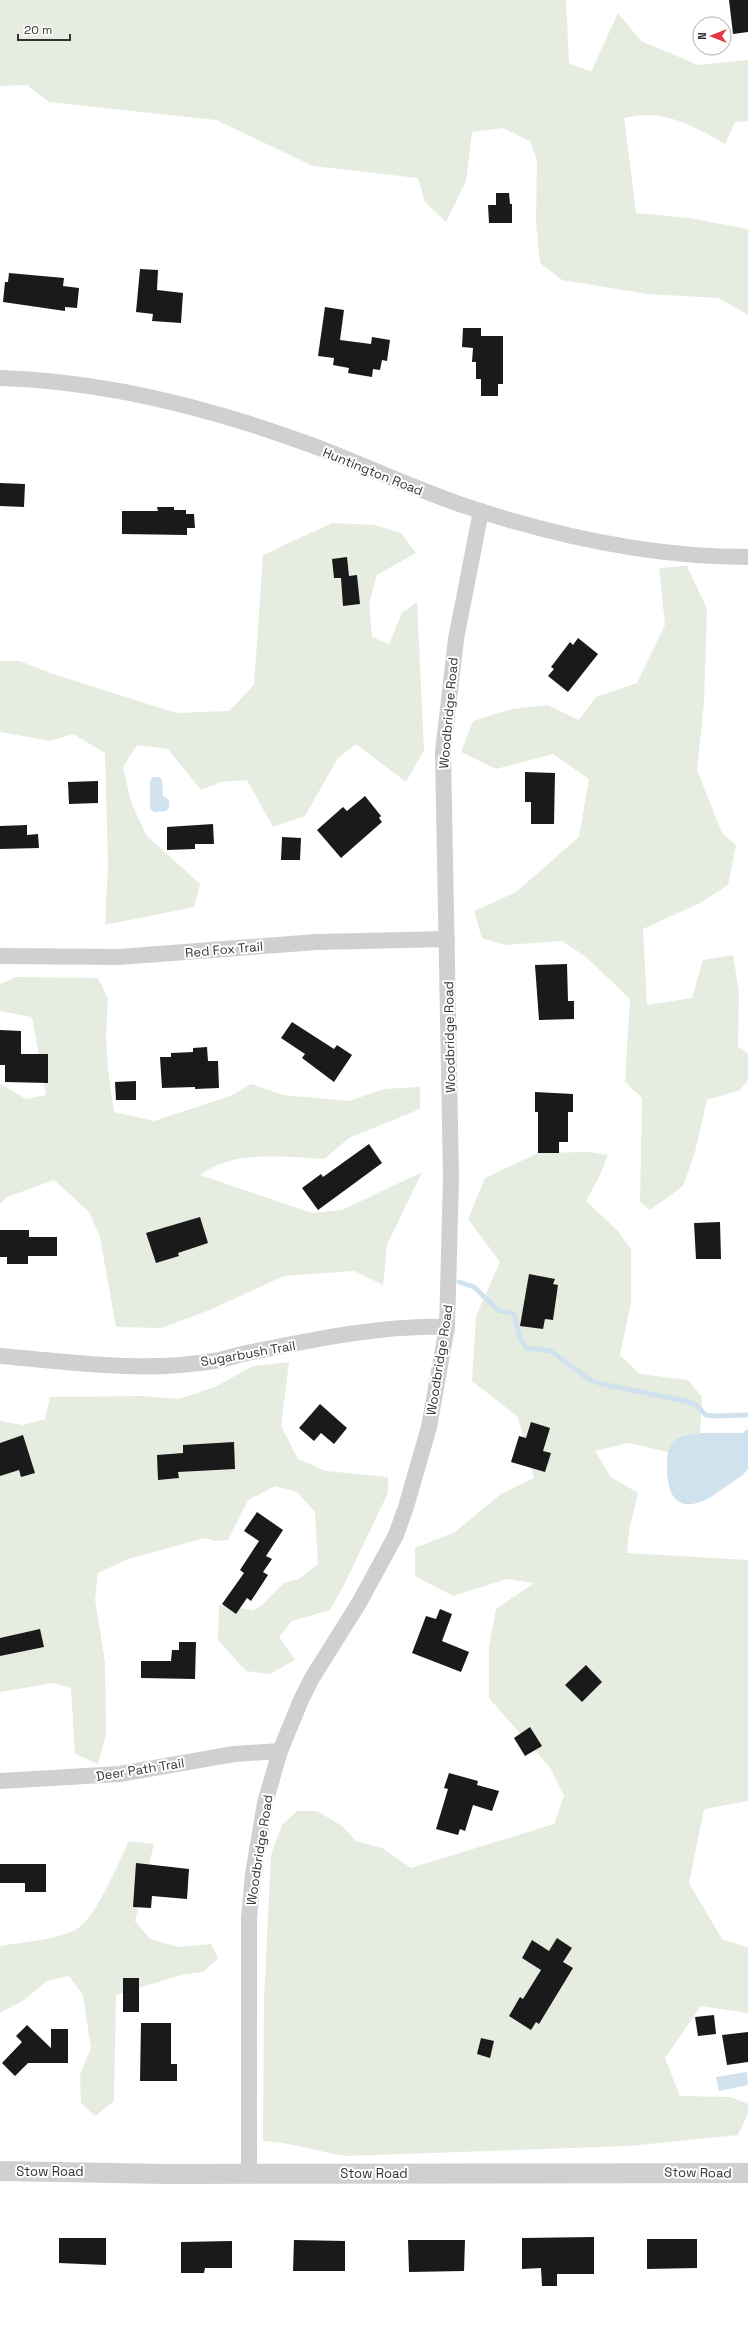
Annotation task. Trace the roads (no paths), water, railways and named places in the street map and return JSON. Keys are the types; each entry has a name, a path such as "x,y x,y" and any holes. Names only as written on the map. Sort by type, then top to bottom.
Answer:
{"street":[{"name":"Huntington Road","path":"0,378 26,378 123,391 241,421 315,447 422,491 481,511 548,530 640,549 689,554 748,557"},
{"name":"Woodbridge Road","path":"249,2173 249,1918 260,1828 272,1776 280,1750 312,1678 359,1603 396,1535 406,1507 429,1427 447,1327 451,1178 443,752 456,639 481,511"},
{"name":"Red Fox Trail","path":"0,956 119,957 317,942 447,939"},
{"name":"Sugarbush Trail","path":"0,1356 119,1366 154,1367 214,1361 253,1352 369,1332 414,1326 447,1327"},
{"name":"Deer Path Trail","path":"0,1781 120,1774 234,1754 280,1750"},
{"name":"Stow Road","path":"0,2171 249,2173 748,2173"}],"water":[{"path":"153,777 159,777 162,780 163,796 169,800 169,807 166,811 154,812 150,808 150,781"},
{"path":"700,1433 746,1433 748,1435 748,1469 740,1477 713,1496 693,1504 684,1504 677,1500 672,1493 668,1482 668,1453 670,1447 677,1439 683,1436"},
{"path":"747,2072 748,2085 719,2091 716,2077"}],"waterway":[{"path":"459,1282 474,1287 498,1310 514,1314 520,1337 526,1348 551,1351 590,1380 602,1384 685,1401 696,1405 706,1415 748,1415"}]}
